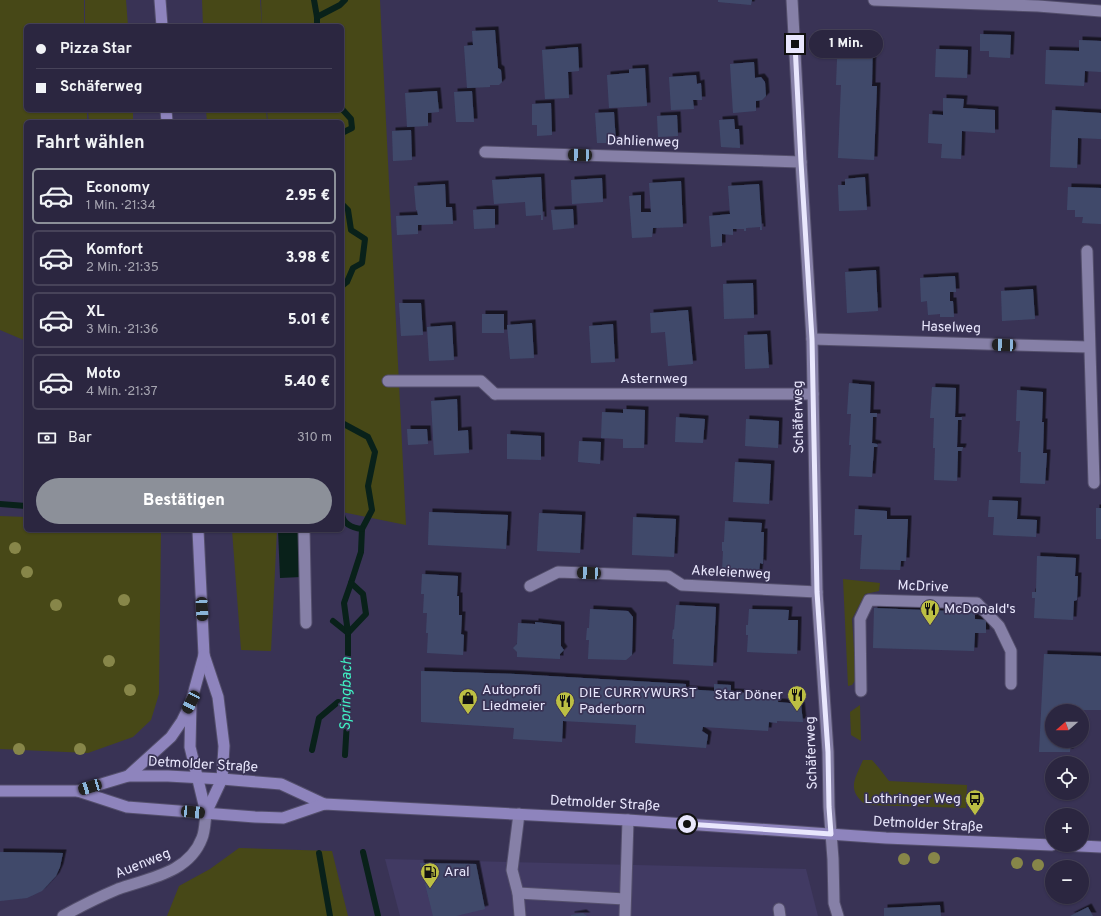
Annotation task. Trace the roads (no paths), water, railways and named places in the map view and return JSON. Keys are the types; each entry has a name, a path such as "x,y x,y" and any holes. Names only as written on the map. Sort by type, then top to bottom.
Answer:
{"main road":[{"path":"160,0 162,24"},
{"path":"198,532 204,655 218,697 224,746 222,779 206,814"},
{"path":"128,776 171,736 182,720 191,702 204,655"},
{"path":"191,702 190,747 206,814"},
{"name":"Detmolder Straße","path":"0,791 78,791 128,776 168,776 281,784 324,804"},
{"name":"Detmolder Straße","path":"78,791 126,807 206,814 283,818 324,804 628,820 886,838 1045,845"},
{"path":"1089,846 1101,846"}],"street":[{"name":"Schäferweg","path":"792,0 812,339 817,592 828,752 831,834"},
{"path":"874,0 1030,6 1101,11"},
{"name":"Dahlienweg","path":"485,152 801,162"},
{"path":"1087,252 1094,483"},
{"name":"Haselweg","path":"812,339 1090,347"},
{"name":"Asternweg","path":"388,381 481,381 494,394 813,394"},
{"path":"304,532 306,623"},
{"name":"Akeleienweg","path":"530,586 558,572 668,576 682,585 817,592"},
{"name":"McDrive","path":"861,691 860,620 869,600 977,603 999,626 1011,651 1011,684"},
{"name":"Auenweg","path":"63,916 100,896 171,872 184,863 195,850 202,837 206,814"},
{"path":"519,814 512,870 518,893 520,916"},
{"path":"625,916 628,820"},
{"path":"831,834 834,903 838,916"},
{"path":"518,893 625,899"}],"waterway":[{"name":"Springbach","path":"314,0 317,24"},
{"name":"Springbach","path":"317,17 340,5 345,0"},
{"name":"Springbach","path":"344,111 351,119 352,128 344,132"},
{"name":"Springbach","path":"344,206 348,210 351,230 365,239 362,263 353,268 347,282 344,284"},
{"name":"Springbach","path":"344,424 368,437 375,452 368,486 372,510 362,529 361,552 351,583 363,594 366,614 348,633 348,704 345,755"},
{"path":"0,504 24,506"},
{"name":"Springbach","path":"344,520 347,524 355,528 362,529"},
{"name":"Springbach","path":"348,633 344,603 351,583"},
{"path":"333,621 348,633"},
{"path":"312,750 319,718 338,702 348,704"},
{"name":"Springbach","path":"363,852 378,916"},
{"path":"319,853 330,916"}],"place":[{"name":"McDonald's","path":"930,626"},
{"name":"Star Döner","path":"797,712"},
{"name":"Autoprofi Liedmeier","path":"468,715"},
{"name":"DIE CURRYWURST Paderborn","path":"565,718"},
{"name":"Lothringer Weg","path":"975,816"},
{"name":"Aral","path":"430,889"}]}
